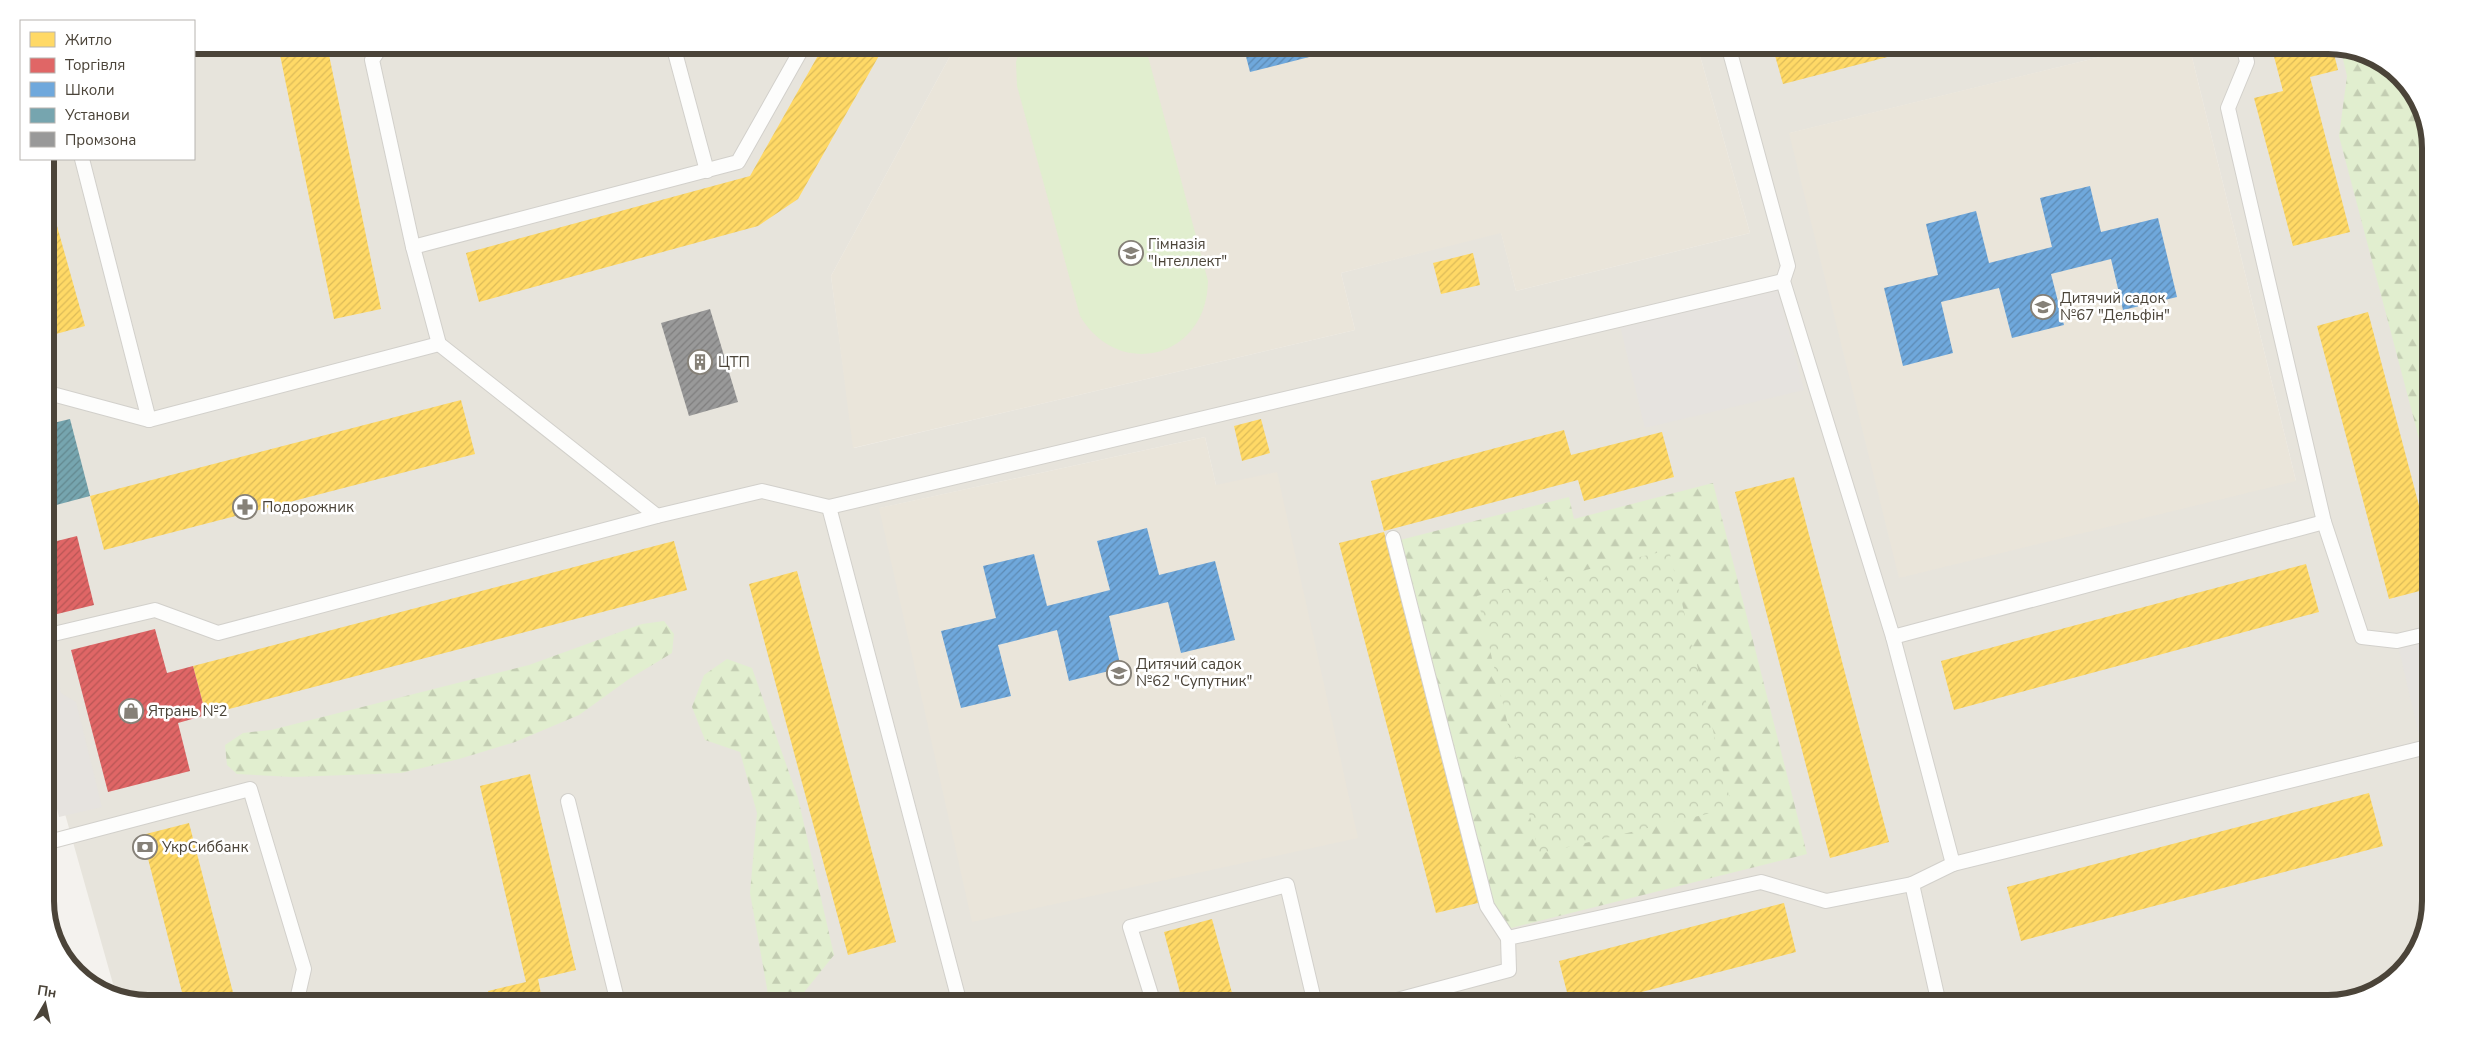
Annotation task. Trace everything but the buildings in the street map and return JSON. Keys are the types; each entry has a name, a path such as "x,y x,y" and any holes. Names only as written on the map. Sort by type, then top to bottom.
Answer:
{"lane":[{"path":"376,54 372,60 413,247 439,344 657,516"},
{"path":"675,54 707,171"},
{"path":"413,247 738,162 799,54"},
{"path":"1730,54 1788,266 1783,281 1893,637 1953,864"},
{"path":"2245,54 2247,62 2228,108 2324,522 2362,637 2396,641 2422,635"},
{"path":"82,160 149,420"},
{"path":"54,634 155,610 218,633 657,516 762,491 829,507 1783,281"},
{"path":"54,395 149,420 439,344"},
{"path":"829,507 958,995"},
{"path":"1893,637 2324,522"},
{"path":"1393,538 1487,906 1508,938 1509,970 1416,995"},
{"path":"1508,938 1761,882 1826,901 1912,884 1953,864 2422,748"},
{"path":"54,841 250,789 304,968 298,995"},
{"path":"568,801 616,995"},
{"path":"1912,884 1937,995"},
{"path":"1151,995 1130,927 1287,885 1313,995"}],"shaded area":[{"path":"195,54 951,54 831,276 854,448 1355,330 1341,273 1501,232 1516,291 1750,233 1700,54 2112,54 1790,133 2296,481 2191,54 2328,54 2352,57 2364,61 2422,281 2422,907 2413,943 2390,972 2370,986 2334,995 142,995 114,989 54,775 54,160 195,160","holes":["1205,437 1216,485 880,508"]},
{"name":"Гімназія \"Інтеллект\"","path":"951,54 1700,54 1750,233 1516,291 1501,233 1341,273 1355,330 853,448 831,276"},
{"name":"Дитячий садок №67 \"Дельфін\"","path":"2112,54 2191,54 2296,481 1899,578 1789,133"},
{"path":"1778,290 1804,390 1645,428 1620,326"},
{"name":"Дитячий садок №62 \"Супутник\"","path":"1205,437 1216,485 1277,472 1358,838 972,922 879,508"},
{"path":"2422,635 2422,748 2397,641"},
{"path":"54,662 61,693 76,702 102,807 59,817 54,796"}],"green space":[{"path":"1018,54 1147,54 1208,281 1204,307 1193,328 1177,343 1158,352 1137,354 1116,349 1097,336 1080,316 1017,86 1016,62"},
{"path":"2342,55 2364,61 2385,73 2395,81 2413,106 2420,130 2422,142 2422,450 2339,136 2347,76"},
{"path":"1713,483 1807,854 1499,931 1400,540 1569,497 1574,519"},
{"path":"1669,550 1732,808 1539,854 1477,596"},
{"path":"664,621 674,634 672,653 629,679 579,715 515,742 459,759 401,773 293,777 237,774 227,765 225,745 243,733 271,730 529,665 642,624"},
{"path":"727,659 752,668 798,798 834,955 802,995 768,994 750,893 757,813 740,752 705,740 692,707 704,675"}],"place":[{"name":"Гімназія \"Інтеллект\"","path":"1131,253"},
{"name":"Дитячий садок №67 \"Дельфін\"","path":"2043,307"},
{"name":"ЦТП","path":"700,362"},
{"name":"Подорожник","path":"245,507"},
{"name":"Дитячий садок №62 \"Супутник\"","path":"1119,673"},
{"name":"Ятрань №2","path":"131,711"},
{"name":"УкрСиббанк","path":"145,847"}]}
